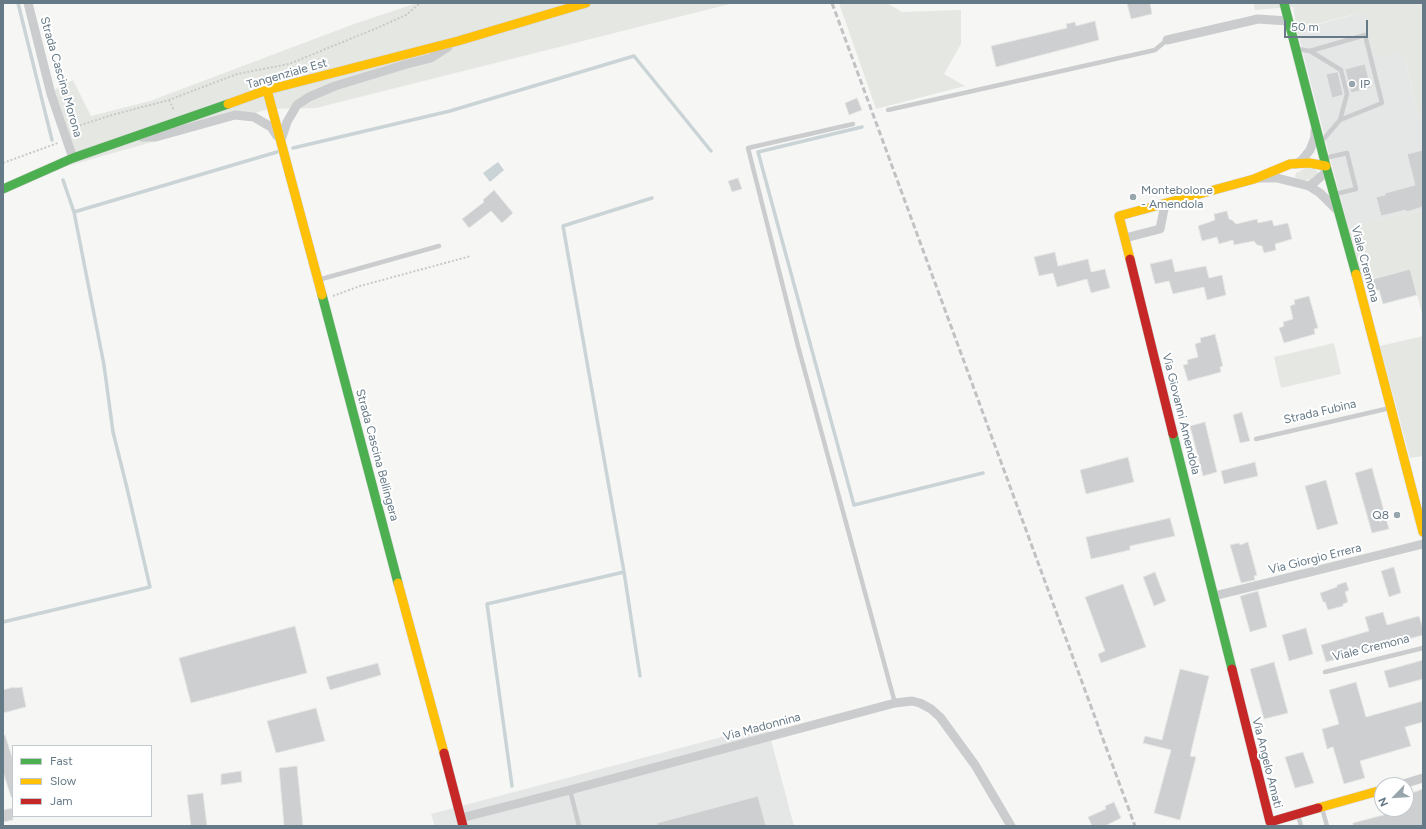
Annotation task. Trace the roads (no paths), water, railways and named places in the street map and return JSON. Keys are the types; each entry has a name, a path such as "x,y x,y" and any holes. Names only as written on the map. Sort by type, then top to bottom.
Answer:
{"street":[{"name":"Strada Cascina Morona","path":"28,3 51,94 73,158"},
{"name":"Tangenziale Est","path":"3,189 73,158 267,90 458,41 586,3"},
{"name":"Viale Cremona","path":"1284,3 1333,195 1339,211 1422,528"},
{"path":"1167,40 1258,19 1288,20"},
{"path":"281,140 287,122 297,105 309,97 335,86 431,58 458,41"},
{"name":"Strada Cascina Bellingera","path":"267,90 462,822"},
{"path":"133,137 156,137 235,115 254,117 271,127 281,140"},
{"name":"Via Giovanni Amendola","path":"1296,164 1302,160 1310,150 1315,137 1316,124"},
{"name":"Via Giovanni Amendola","path":"1214,596 1119,216 1254,179 1290,164 1309,163 1326,165"},
{"path":"1309,186 1326,165"},
{"name":"Via Giovanni Amendola","path":"1254,179 1277,178 1309,186 1320,193 1339,211"},
{"path":"1125,238 1160,229 1165,204"},
{"name":"Via Giorgio Errera","path":"1214,596 1423,544"},
{"name":"Via Angelo Amati","path":"1214,596 1270,822 1374,792"},
{"name":"Via Madonnina","path":"462,822 570,790 896,703 912,701 920,703 931,709 940,717 975,765 1011,826"}],"lane":[{"path":"1310,51 1365,35 1382,103 1340,120"},
{"path":"888,110 1156,50 1167,40"},
{"path":"1296,49 1310,51 1341,70 1347,94 1340,120 1320,143"},
{"path":"853,124 748,148 798,346 896,703"},
{"path":"1326,165 1347,153 1356,190 1333,195"},
{"path":"318,280 439,246"},
{"name":"Strada Fubina","path":"1256,439 1390,408"},
{"name":"Viale Cremona","path":"1325,672 1423,648"},
{"path":"570,790 579,826"},
{"path":"1322,807 1327,826"},
{"path":"1298,814 1301,826"}],"waterway":[{"path":"18,3 52,140"},
{"path":"293,148 450,111 634,56 711,151"},
{"path":"862,127 758,152 854,505 983,473"},
{"path":"74,212 277,152"},
{"path":"3,622 150,587 113,432 104,365 74,212 63,180"},
{"path":"640,676 624,572 563,226 652,198"},
{"path":"512,786 487,604 624,572"}],"railway":[{"path":"832,3 1135,826"}],"place":[{"name":"IP","path":"1352,84"},
{"name":"Montebolone - Amendola","path":"1133,197"},
{"name":"Q8","path":"1397,515"}]}
